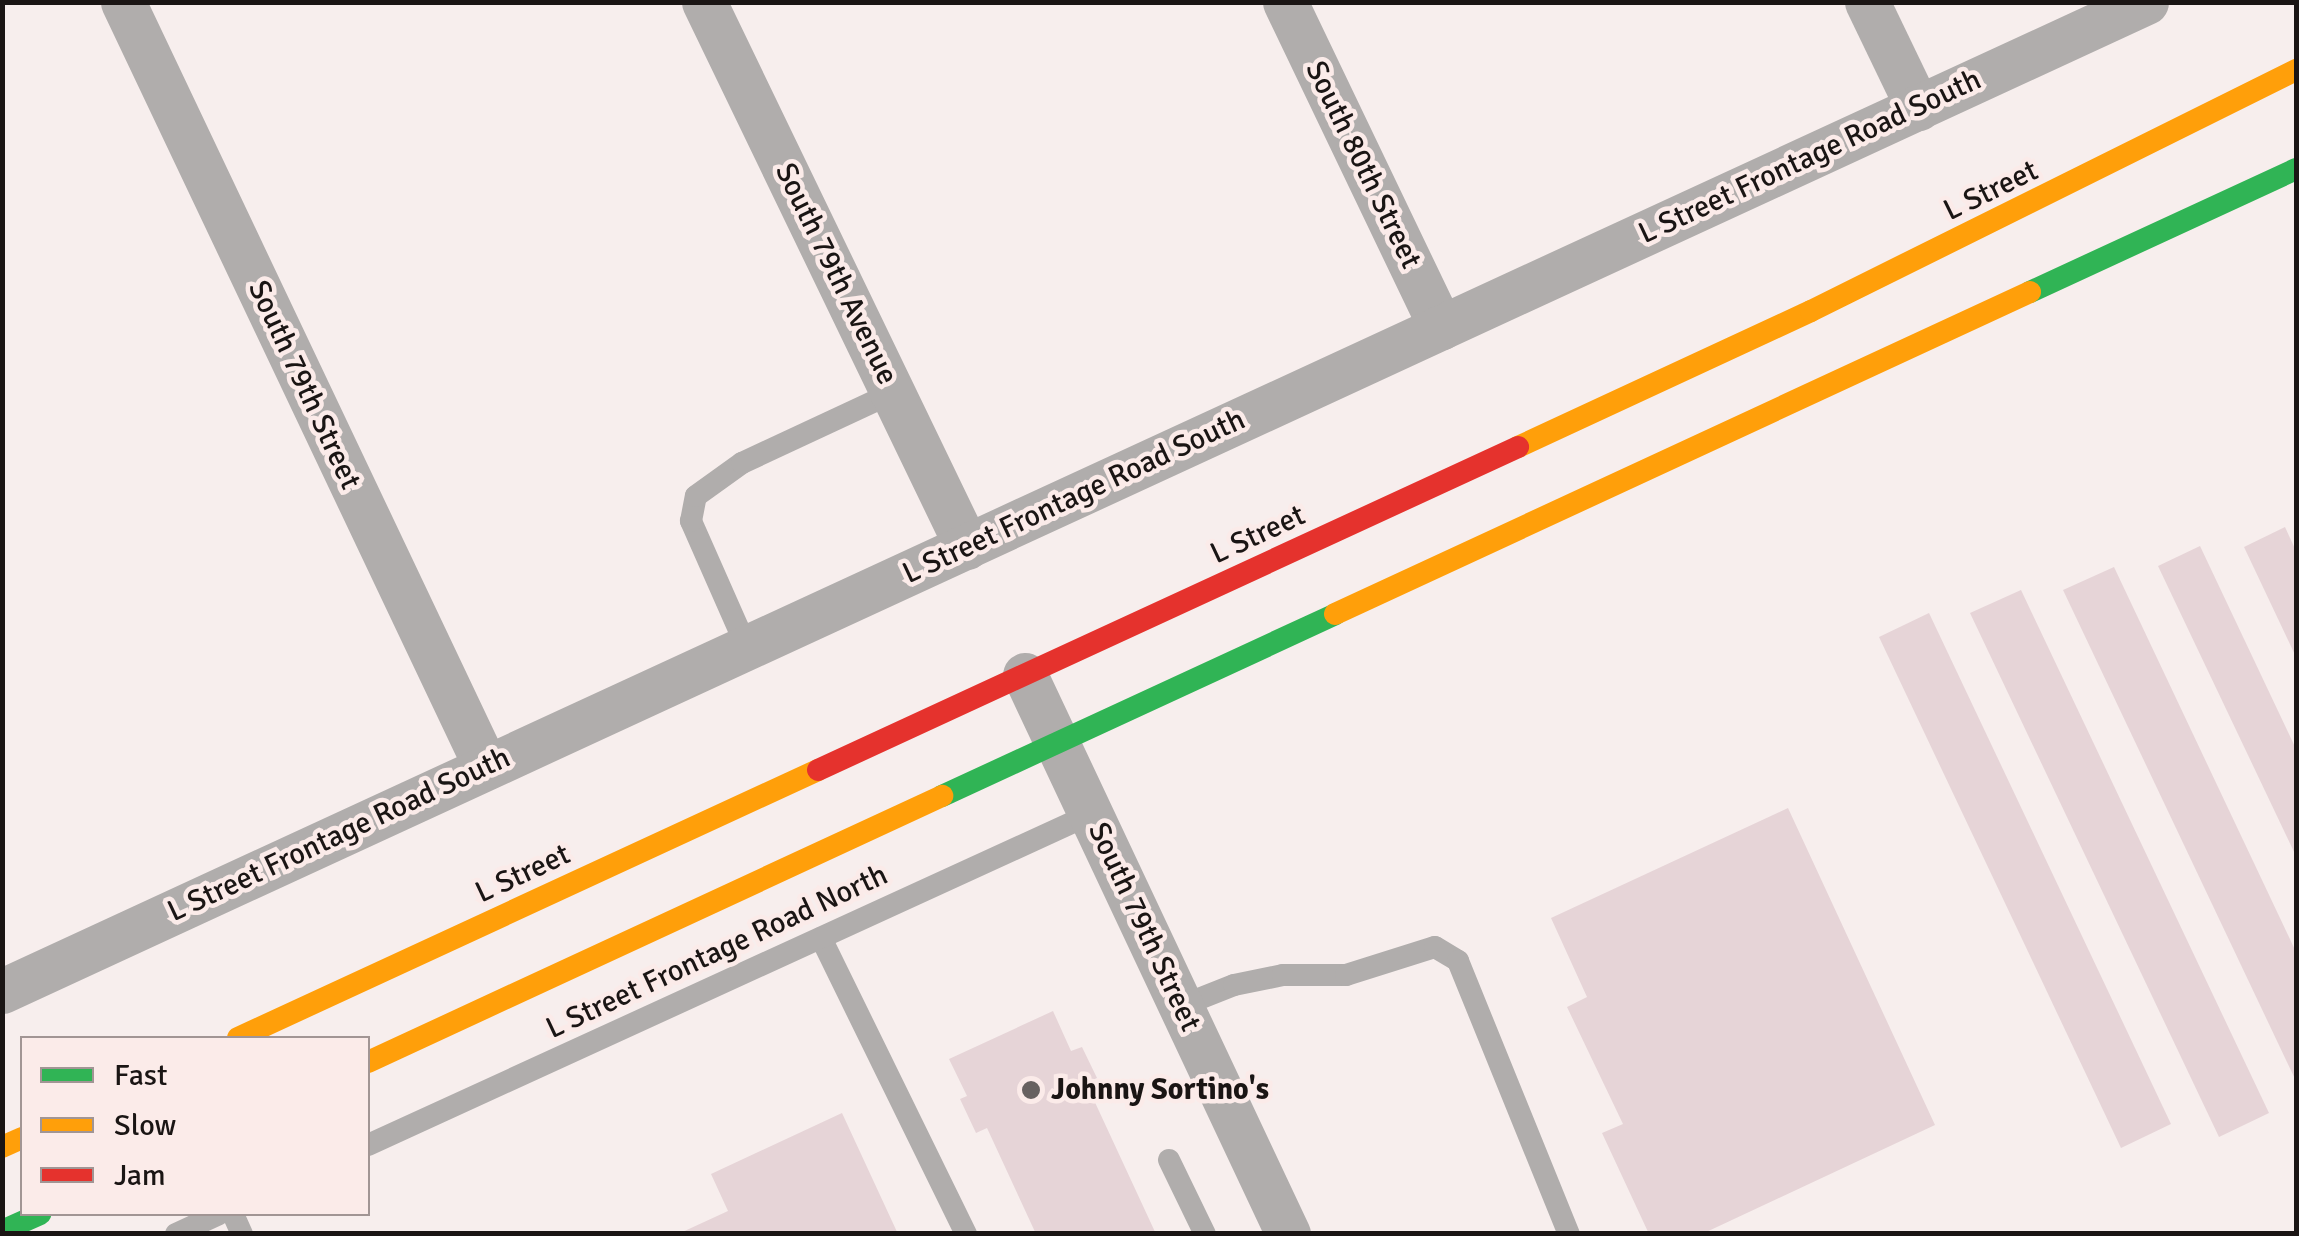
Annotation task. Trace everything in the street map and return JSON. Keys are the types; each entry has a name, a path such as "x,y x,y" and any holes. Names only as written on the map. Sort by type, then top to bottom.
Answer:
{"main road":[{"name":"L Street","path":"242,1036 1828,303 2296,70"},
{"path":"370,1061 2296,169"},
{"path":"2,1230 35,1216"}],"street":[{"name":"South 79th Street","path":"123,2 486,767"},
{"name":"South 79th Avenue","path":"704,2 968,546"},
{"name":"South 80th Street","path":"1285,2 1441,326"},
{"path":"1867,2 1918,108"},
{"name":"L Street Frontage Road South","path":"6,979 748,648 2146,2"},
{"name":"South 79th Street","path":"1025,676 1288,1234"}],"lane":[{"path":"748,648 692,521 696,496 742,462 894,392"},
{"name":"L Street Frontage Road North","path":"370,1145 1091,814"},
{"path":"821,938 864,1034 880,1052 966,1234"},
{"path":"1181,1006 1234,985 1284,976 1346,975 1435,947 1458,962 1569,1234"},
{"path":"1169,1160 1205,1234"},
{"path":"176,1234 215,1216"}],"building":[{"path":"2285,527 2296,551 2296,657 2244,547"},
{"path":"2200,546 2296,749 2296,856 2158,566"},
{"path":"2114,567 2296,952 2296,1081 2063,590"},
{"path":"2021,590 2269,1113 2219,1137 1970,613"},
{"path":"1929,613 2171,1124 2121,1148 1879,637"},
{"path":"1788,808 1935,1125 1702,1234 1649,1234 1602,1133 1623,1124 1567,1007 1587,997 1551,918"},
{"path":"1053,1011 1071,1051 1082,1047 1097,1078 1086,1083 1156,1234 1036,1234 987,1128 976,1133 960,1099 967,1096 949,1059"},
{"path":"842,1113 898,1234 678,1234 728,1211 711,1174"}],"traffic: fast":[{"path":"2030,292 2296,169"},
{"path":"942,796 1335,614"},
{"path":"2,1231 36,1216"}],"traffic: slow":[{"path":"1518,447 1811,311 2296,70"},
{"path":"1335,614 2030,292"},
{"path":"242,1036 818,770"},
{"path":"370,1061 942,796"},
{"path":"2,1147 20,1139"}],"traffic: jam":[{"path":"818,770 1518,447"}],"place":[{"name":"Johnny Sortino's","path":"1031,1090"}]}
